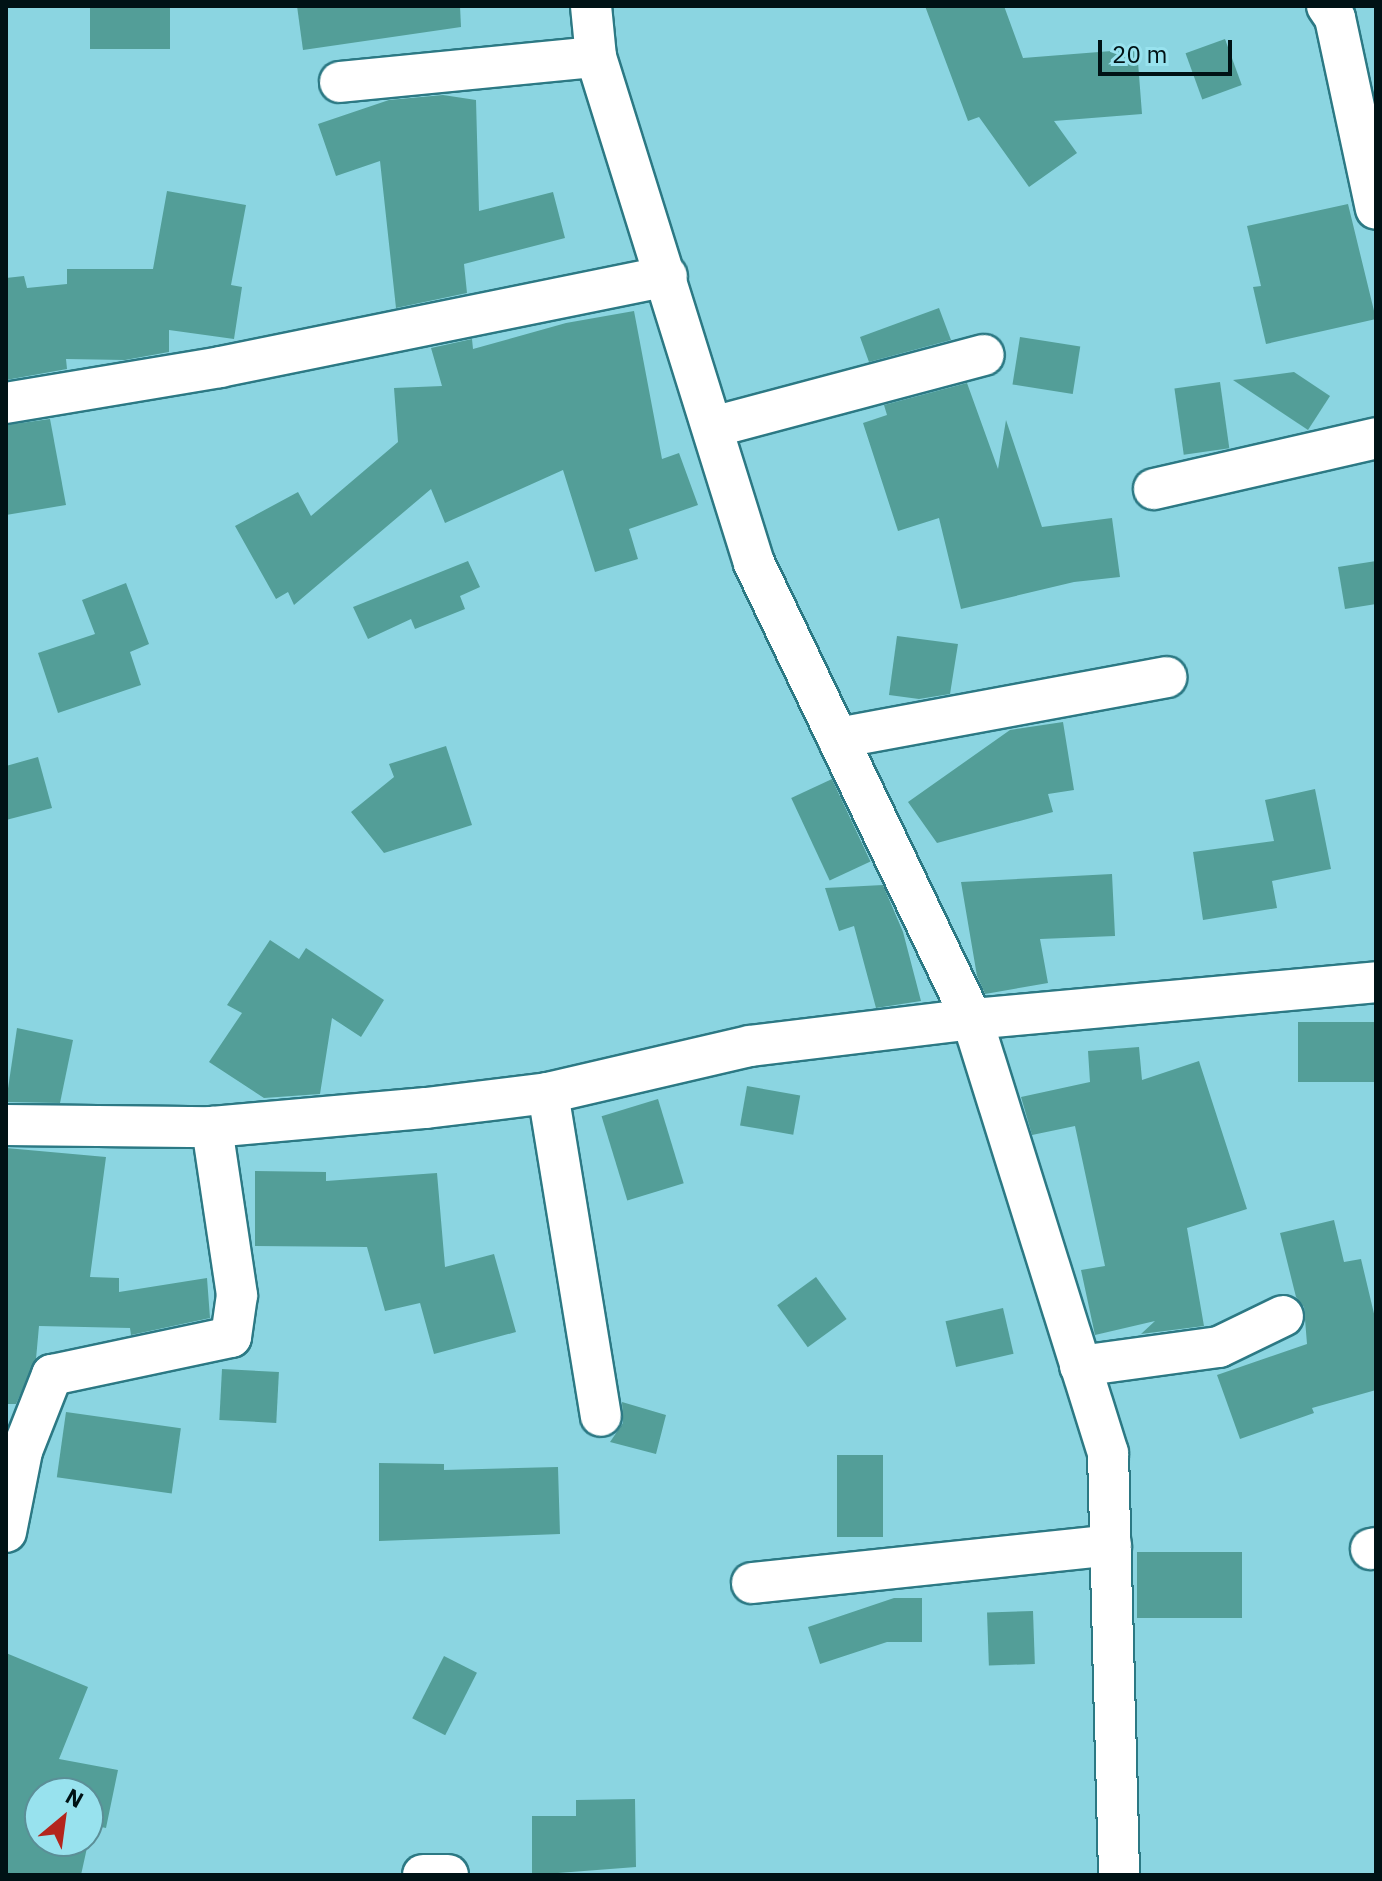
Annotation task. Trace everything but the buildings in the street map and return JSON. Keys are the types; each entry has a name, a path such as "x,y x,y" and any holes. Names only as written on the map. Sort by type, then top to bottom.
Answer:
{"street":[{"path":"591,6 596,57 667,276 754,563 972,1019 1108,1453 1119,1875"},
{"path":"1327,6 1335,18 1376,209"},
{"path":"340,82 596,57"},
{"path":"6,403 220,367 667,276"},
{"path":"713,427 984,355"},
{"path":"1154,489 1376,438"},
{"path":"838,738 1166,677"},
{"path":"6,1125 212,1127 548,1093 750,1046 972,1019 1376,982"},
{"path":"548,1093 601,1416"},
{"path":"6,1532 22,1451 52,1375 231,1337 237,1295 212,1127"},
{"path":"1080,1366 1219,1347 1283,1316"},
{"path":"752,1583 1111,1545"},
{"path":"423,1875 448,1875"}]}
